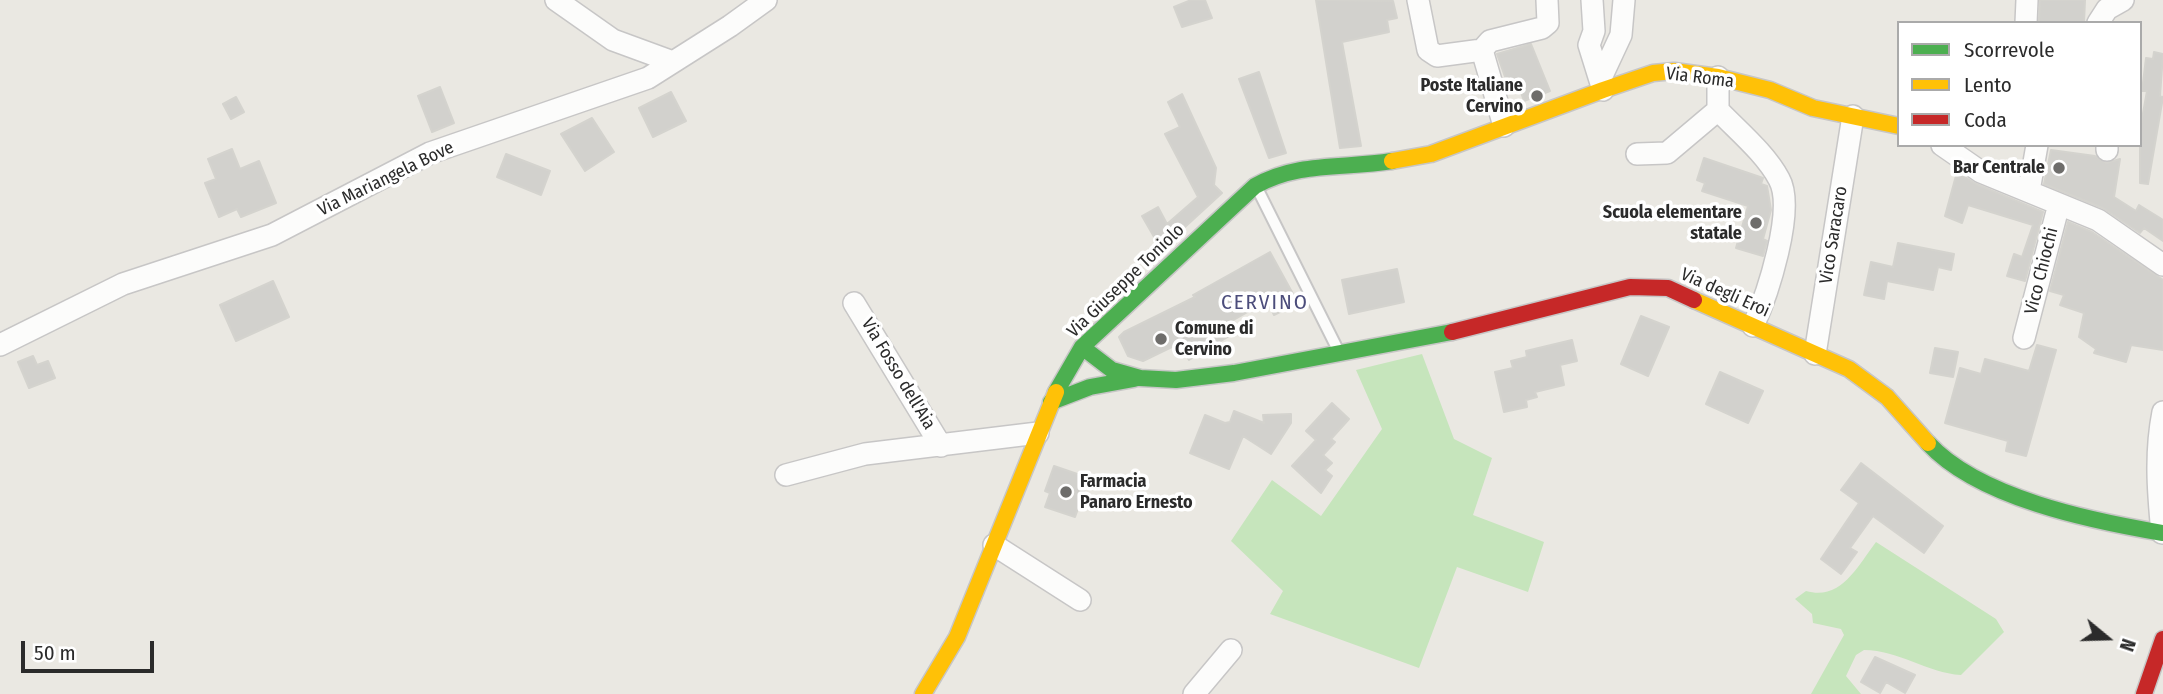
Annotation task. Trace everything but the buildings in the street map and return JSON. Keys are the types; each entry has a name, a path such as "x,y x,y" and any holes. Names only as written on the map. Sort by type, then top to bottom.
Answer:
{"street":[{"path":"556,0 613,40 673,62"},
{"name":"Via Mariangela Bove","path":"0,345 123,284 272,236 430,153 648,78 766,0"},
{"path":"1418,0 1428,50 1437,56 1482,50 1490,41 1542,28 1548,23 1547,0"},
{"path":"1592,0 1594,31 1589,45 1602,85"},
{"path":"1602,85 1621,35 1623,0"},
{"path":"2026,21 2027,0"},
{"path":"1482,50 1504,126"},
{"name":"Via Roma","path":"1504,126 1602,85 1674,71 1718,77 1770,90 1813,108 1897,126"},
{"path":"1718,77 1718,110 1767,161 1781,181 1785,197 1779,247 1764,302 1753,326"},
{"path":"1637,154 1667,153 1718,110"},
{"name":"Vico Saracaro","path":"1815,354 1853,117"},
{"name":"Via Giuseppe Toniolo","path":"923,694 957,637 1051,402 1082,347 1255,186 1276,174 1299,168 1385,162 1431,155 1504,126"},
{"path":"1945,147 1980,172 2098,219 2163,265"},
{"path":"2029,191 2037,147"},
{"name":"Vico Chiochi","path":"2024,338 2059,204"},
{"name":"Via degli Eroi","path":"1082,347 1112,370 1140,378 1176,380 1234,373 1418,341 1630,287 1668,288 1849,369 1887,397 1938,454 1974,477 2030,502 2104,523 2163,533"},
{"name":"Via Fosso dell'Aia","path":"854,303 941,446"},
{"name":"Via degli Eroi","path":"1051,402 1090,387 1140,378"},
{"path":"2163,412 2157,482 2163,533"},
{"name":"Via Fosso dell'Aia","path":"786,475 865,454 1038,433"},
{"path":"993,545 1080,600"},
{"path":"2144,694 2163,639"},
{"path":"1194,694 1231,650"}],"lane":[{"path":"1255,186 1340,355"}],"green space":[{"path":"1422,354 1454,439 1492,458 1473,515 1544,542 1528,592 1457,567 1419,668 1270,614 1283,591 1231,541 1272,480 1321,516 1382,429 1356,370"},
{"path":"1876,542 1996,619 2004,632 1961,675 1936,670 1889,654 1864,650 1856,655 1846,676 1861,694 1811,694 1844,635 1841,629 1813,623 1812,614 1795,599 1806,591 1818,593 1839,586 1855,571"}],"traffic: fast":[{"path":"1056,392 1082,347 1255,186 1272,178 1305,169 1392,161"},
{"path":"1082,347 1112,370 1140,378 1176,380 1234,373 1452,332"},
{"path":"1051,402 1090,387 1134,379"},
{"path":"1928,443 1976,479 2006,492 2071,514 2163,533"}],"traffic: slow":[{"path":"1392,161 1431,154 1603,90 1653,73 1674,71 1718,77 1770,90 1813,108 1897,126"},
{"path":"1694,300 1849,369 1887,397 1928,443"},
{"path":"923,694 957,637 1056,392"}],"traffic: jam":[{"path":"1452,332 1630,287 1668,288 1694,300"},
{"path":"2144,694 2163,639"}],"place":[{"name":"Poste Italiane Cervino","path":"1537,96"},
{"name":"Bar Centrale","path":"2059,168"},
{"name":"Scuola elementare statale","path":"1756,223"},
{"name":"Comune di Cervino","path":"1161,339"},
{"name":"Farmacia Panaro Ernesto","path":"1066,492"}],"district":[{"name":"CERVINO","path":"1265,303"}]}
